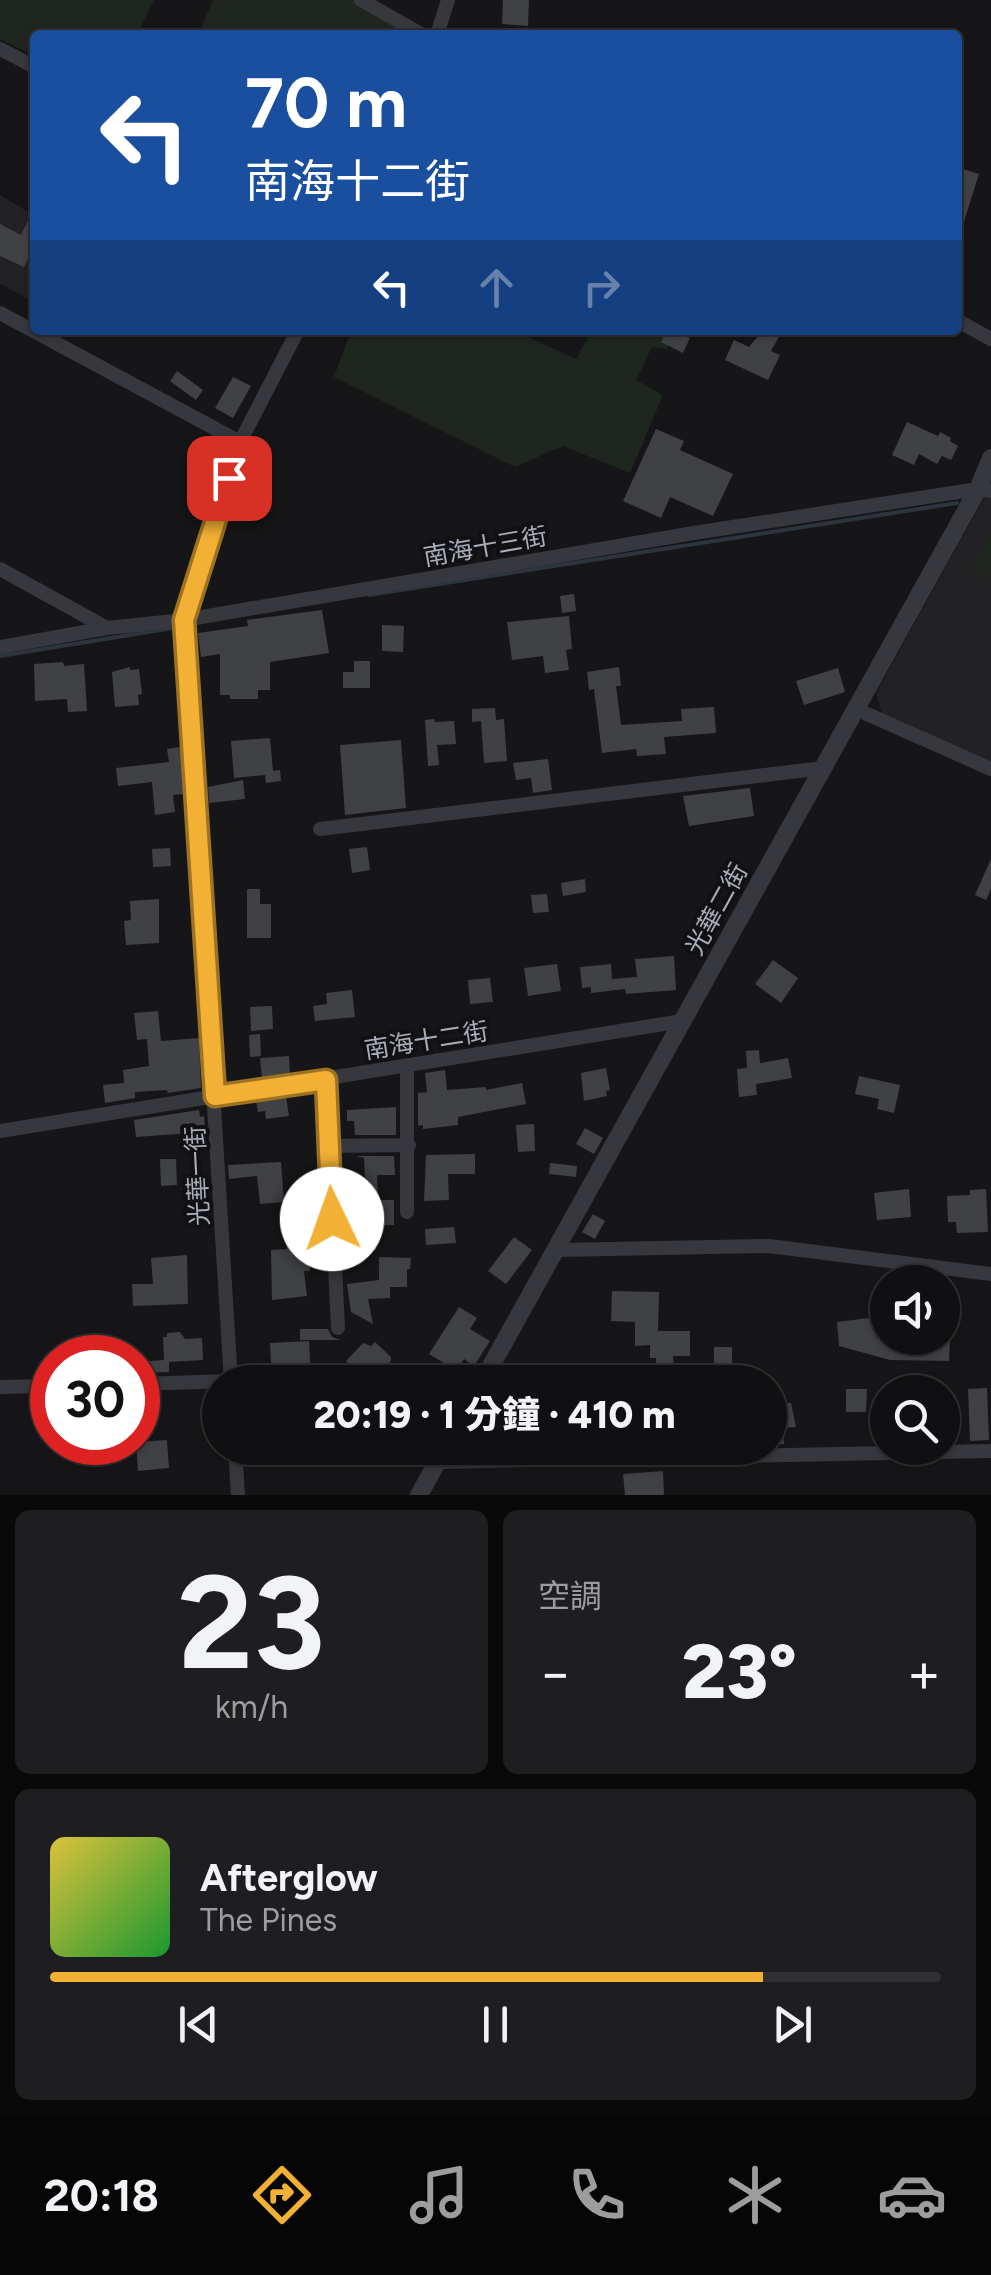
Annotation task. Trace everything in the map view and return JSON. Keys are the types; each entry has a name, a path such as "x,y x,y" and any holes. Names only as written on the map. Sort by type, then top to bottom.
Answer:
{"street":[{"path":"361,0 413,30"},
{"path":"439,30 448,0"},
{"path":"0,48 30,64"},
{"path":"0,312 30,328"},
{"path":"962,324 991,338"},
{"path":"42,335 240,442"},
{"name":"光華一街","path":"230,1365 184,620 240,442 295,335"},
{"name":"光華二街","path":"492,1365 823,768 984,490 991,458"},
{"name":"南海十三街","path":"0,647 107,628 184,620 694,533 984,490"},
{"path":"0,569 107,628"},
{"path":"858,710 991,769"},
{"path":"320,829 823,768"},
{"name":"南海十二街","path":"0,1131 682,1021"},
{"path":"407,1065 407,1212"},
{"path":"326,1080 338,1328"},
{"path":"328,1146 409,1145"},
{"path":"556,1250 769,1246 991,1274"},
{"path":"160,1384 202,1383"},
{"path":"0,1387 30,1386"},
{"path":"787,1452 991,1451"},
{"path":"237,1465 238,1495"},
{"path":"419,1495 436,1465"}],"shaded area":[{"path":"0,0 154,0 139,30 30,30 30,54 0,39"},
{"path":"213,0 359,0 412,30 200,30"},
{"path":"0,195 30,213 30,299 0,284"},
{"path":"349,335 524,335 576,359 589,335 671,335 667,349 652,347 636,380 663,395 630,473 563,446 515,467 334,377"},
{"path":"989,489 991,766 885,724 876,693"},
{"path":"991,534 991,580 971,568"}],"building":[{"path":"503,0 529,0 528,26 502,24"},
{"path":"963,169 979,174 962,228"},
{"path":"30,216 30,254 24,267 0,256 0,224 21,235"},
{"path":"664,335 690,338 683,353 661,342"},
{"path":"759,335 780,335 771,351 780,355 768,380 725,360 734,340 749,347"},
{"path":"177,371 203,390 196,400 170,381"},
{"path":"233,377 251,386 233,418 215,408"},
{"path":"907,422 951,438 958,446 951,460 942,456 937,464 919,454 914,465 892,455"},
{"path":"656,429 684,441 680,450 733,474 713,516 670,497 661,518 623,501"},
{"path":"574,594 576,611 562,613 560,596"},
{"path":"322,610 329,653 270,662 270,690 258,690 258,699 220,695 220,654 201,657 198,633 248,626 247,620"},
{"path":"569,616 569,670 545,673 543,656 512,660 507,622"},
{"path":"382,625 404,626 403,652 382,651"},
{"path":"354,661 370,661 370,688 343,688 343,672 354,672"},
{"path":"63,662 64,666 84,664 87,711 68,712 67,699 35,701 34,664"},
{"path":"619,667 621,686 616,686 621,725 682,721 681,709 714,707 716,733 664,737 666,754 637,756 636,749 602,753 594,689 589,690 587,672"},
{"path":"838,668 845,692 804,705 796,681"},
{"path":"139,669 139,705 115,707 112,672"},
{"path":"495,708 496,720 504,719 507,761 484,763 481,721 472,722 472,709"},
{"path":"425,720 454,721 456,744 437,745 439,765 428,766"},
{"path":"270,738 273,771 280,770 281,781 266,783 265,775 234,778 231,741"},
{"path":"401,740 406,808 345,815 340,745"},
{"path":"180,747 184,794 173,795 175,812 155,815 152,782 118,786 116,768 169,762 167,749"},
{"path":"548,759 552,790 533,793 531,778 516,780 513,763"},
{"path":"243,780 245,799 209,803 208,787"},
{"path":"750,788 754,816 689,826 683,796"},
{"path":"367,847 370,870 352,873 349,849"},
{"path":"170,848 171,866 153,867 152,849"},
{"path":"991,859 991,889 986,900 975,895"},
{"path":"585,879 586,892 563,896 561,883"},
{"path":"247,889 260,889 260,904 271,904 271,938 247,938"},
{"path":"547,894 549,912 533,913 531,895"},
{"path":"159,899 159,943 126,945 124,921 131,920 130,901"},
{"path":"674,956 676,990 626,994 625,989 591,993 591,987 582,988 580,967 611,964 612,979 637,977 635,959"},
{"path":"773,960 798,978 781,1003 755,984"},
{"path":"557,964 561,991 528,996 524,968"},
{"path":"490,978 493,1002 470,1004 468,980"},
{"path":"352,990 355,1017 315,1021 313,1006 327,1004 326,993"},
{"path":"272,1006 273,1029 251,1031 250,1007"},
{"path":"158,1011 161,1041 199,1038 201,1088 135,1092 135,1098 105,1103 103,1085 124,1083 123,1070 149,1066 147,1039 137,1040 134,1013"},
{"path":"260,1034 261,1056 250,1057 249,1035"},
{"path":"759,1050 760,1063 788,1058 792,1078 756,1084 757,1095 739,1097 737,1069 747,1068 746,1051"},
{"path":"289,1056 290,1074 262,1078 260,1058"},
{"path":"606,1068 610,1090 606,1091 607,1096 584,1101 581,1073"},
{"path":"445,1070 447,1090 486,1090 522,1083 526,1104 458,1117 458,1125 423,1129 423,1125 418,1126 418,1093 427,1092 425,1073"},
{"path":"859,1076 900,1085 894,1113 877,1109 879,1099 855,1094"},
{"path":"286,1096 289,1116 266,1119 265,1111 258,1112 256,1100"},
{"path":"396,1107 396,1135 355,1135 354,1121 347,1121 347,1110"},
{"path":"199,1110 200,1117 204,1116 205,1132 136,1137 134,1120"},
{"path":"534,1124 535,1151 518,1152 516,1125"},
{"path":"585,1128 603,1138 594,1154 576,1144"},
{"path":"475,1154 475,1174 448,1174 449,1200 424,1201 426,1155"},
{"path":"356,1156 394,1156 395,1175 377,1175 378,1199 366,1199 364,1158"},
{"path":"160,1159 176,1159 177,1185 161,1186"},
{"path":"281,1162 284,1202 260,1204 257,1176 229,1179 228,1165"},
{"path":"550,1163 577,1166 576,1177 549,1174"},
{"path":"909,1189 911,1217 877,1220 874,1193"},
{"path":"986,1189 988,1232 957,1233 956,1222 948,1222 947,1196 970,1195 970,1190"},
{"path":"380,1200 394,1200 394,1225 380,1225"},
{"path":"593,1214 605,1221 595,1239 582,1232"},
{"path":"374,1223 376,1250 346,1251 348,1224"},
{"path":"305,1224 310,1271 304,1271 307,1296 272,1300 271,1250 287,1249 285,1226"},
{"path":"454,1227 456,1243 426,1245 425,1229"},
{"path":"514,1237 532,1250 506,1284 488,1271"},
{"path":"187,1255 188,1304 133,1306 132,1284 153,1284 151,1258"},
{"path":"379,1257 411,1258 407,1287 390,1287 390,1298 368,1299 373,1324 351,1312 347,1284 379,1280"},
{"path":"612,1291 659,1292 658,1331 690,1331 690,1356 673,1356 674,1365 656,1365 656,1358 650,1358 650,1345 635,1346 635,1322 611,1321"},
{"path":"459,1307 477,1318 470,1329 490,1341 475,1365 464,1359 460,1365 447,1365 429,1354"},
{"path":"870,1318 870,1355 839,1346 837,1322"},
{"path":"300,1329 328,1329 332,1337 341,1340 300,1340"},
{"path":"180,1332 185,1339 202,1338 203,1360 169,1362 169,1372 160,1372 163,1337"},
{"path":"309,1341 310,1365 250,1365 271,1364 270,1343"},
{"path":"375,1342 391,1361 387,1365 350,1365 346,1361 363,1343 371,1346"},
{"path":"714,1347 732,1347 732,1365 714,1365"},
{"path":"872,1355 949,1355 949,1361 890,1360"},
{"path":"987,1388 989,1440 970,1441 968,1389"},
{"path":"846,1389 867,1389 866,1412 846,1412"},
{"path":"787,1403 791,1403 796,1427 787,1428"},
{"path":"160,1440 167,1440 169,1468 138,1471 138,1465 160,1465"},
{"path":"663,1471 664,1495 625,1495 623,1474"}],"waterway":[{"path":"369,595 957,503"},
{"path":"0,656 179,627"}],"route":[{"path":"229,478 184,620 215,1096 326,1080 332,1219"}]}
